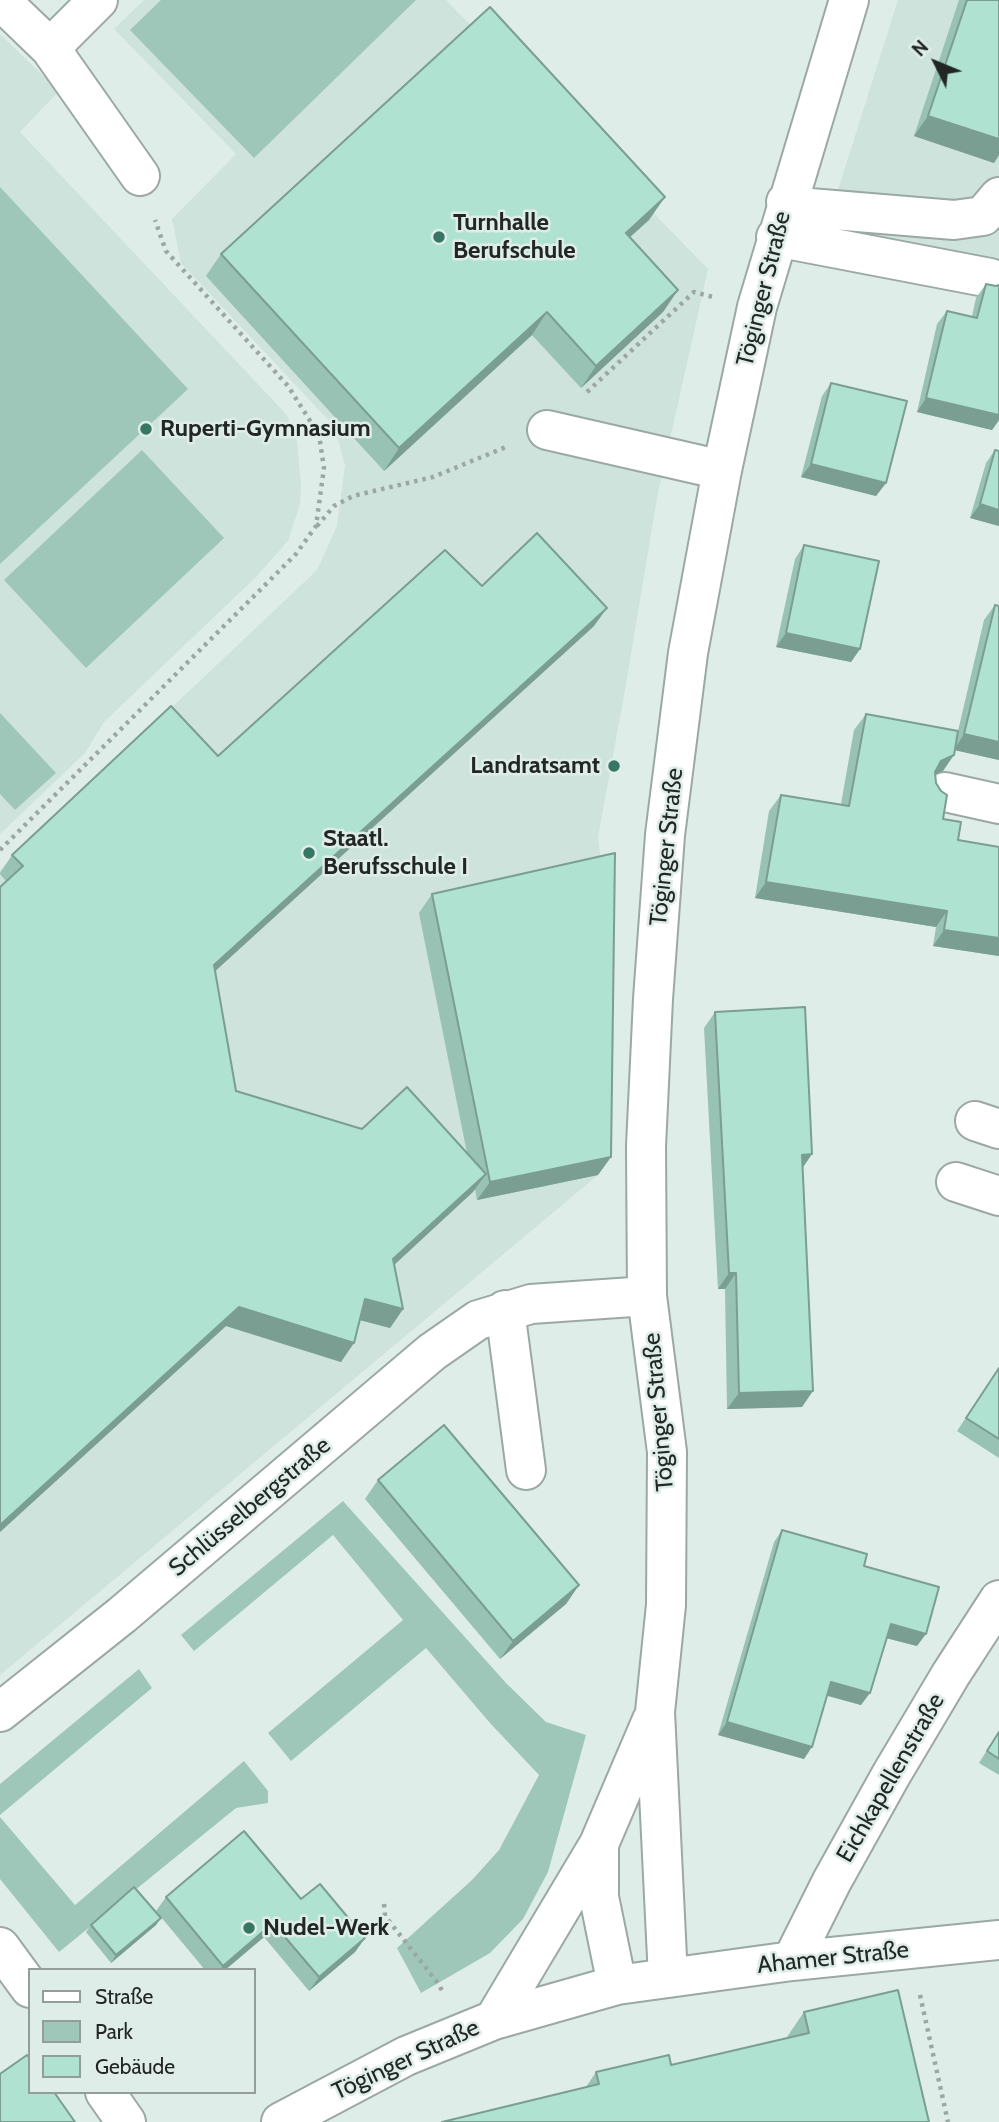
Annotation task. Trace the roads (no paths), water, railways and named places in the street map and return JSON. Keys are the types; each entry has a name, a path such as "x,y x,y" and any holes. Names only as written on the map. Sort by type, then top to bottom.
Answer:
{"street":[{"path":"0,0 50,48 140,176"},
{"path":"50,48 98,0"},
{"name":"Töginger Straße","path":"281,2122 406,2056 478,2027 617,1985 668,1978 655,1712 666,1605 667,1452 647,1296 646,1146 653,999 666,835 688,653 722,470 757,307 849,0"},
{"path":"781,220 810,208 954,220 983,216 999,197"},
{"path":"781,220 990,278"},
{"path":"547,430 722,470"},
{"path":"945,792 999,804"},
{"path":"956,1182 999,1196"},
{"name":"Schlüsselbergstraße","path":"0,1712 132,1606 432,1352 478,1320 531,1304 647,1296"},
{"path":"505,1310 526,1470"},
{"name":"Eichkapellenstraße","path":"792,1961 832,1881 891,1776 999,1600"},
{"name":"Töginger Straße","path":"478,2027 599,1844 655,1712"},
{"name":"Töginger Straße","path":"599,1844 599,1897 617,1985"},
{"name":"Ahamer Straße","path":"668,1978 792,1961 999,1940"},
{"path":"0,1947 28,1985"},
{"path":"106,2094 126,2122"}],"place":[{"name":"Turnhalle Berufschule","path":"439,237"},
{"name":"Ruperti-Gymnasium","path":"146,429"},
{"name":"Landratsamt","path":"614,766"},
{"name":"Staatl. Berufsschule I","path":"309,853"},
{"name":"Nudel-Werk","path":"249,1928"}]}
